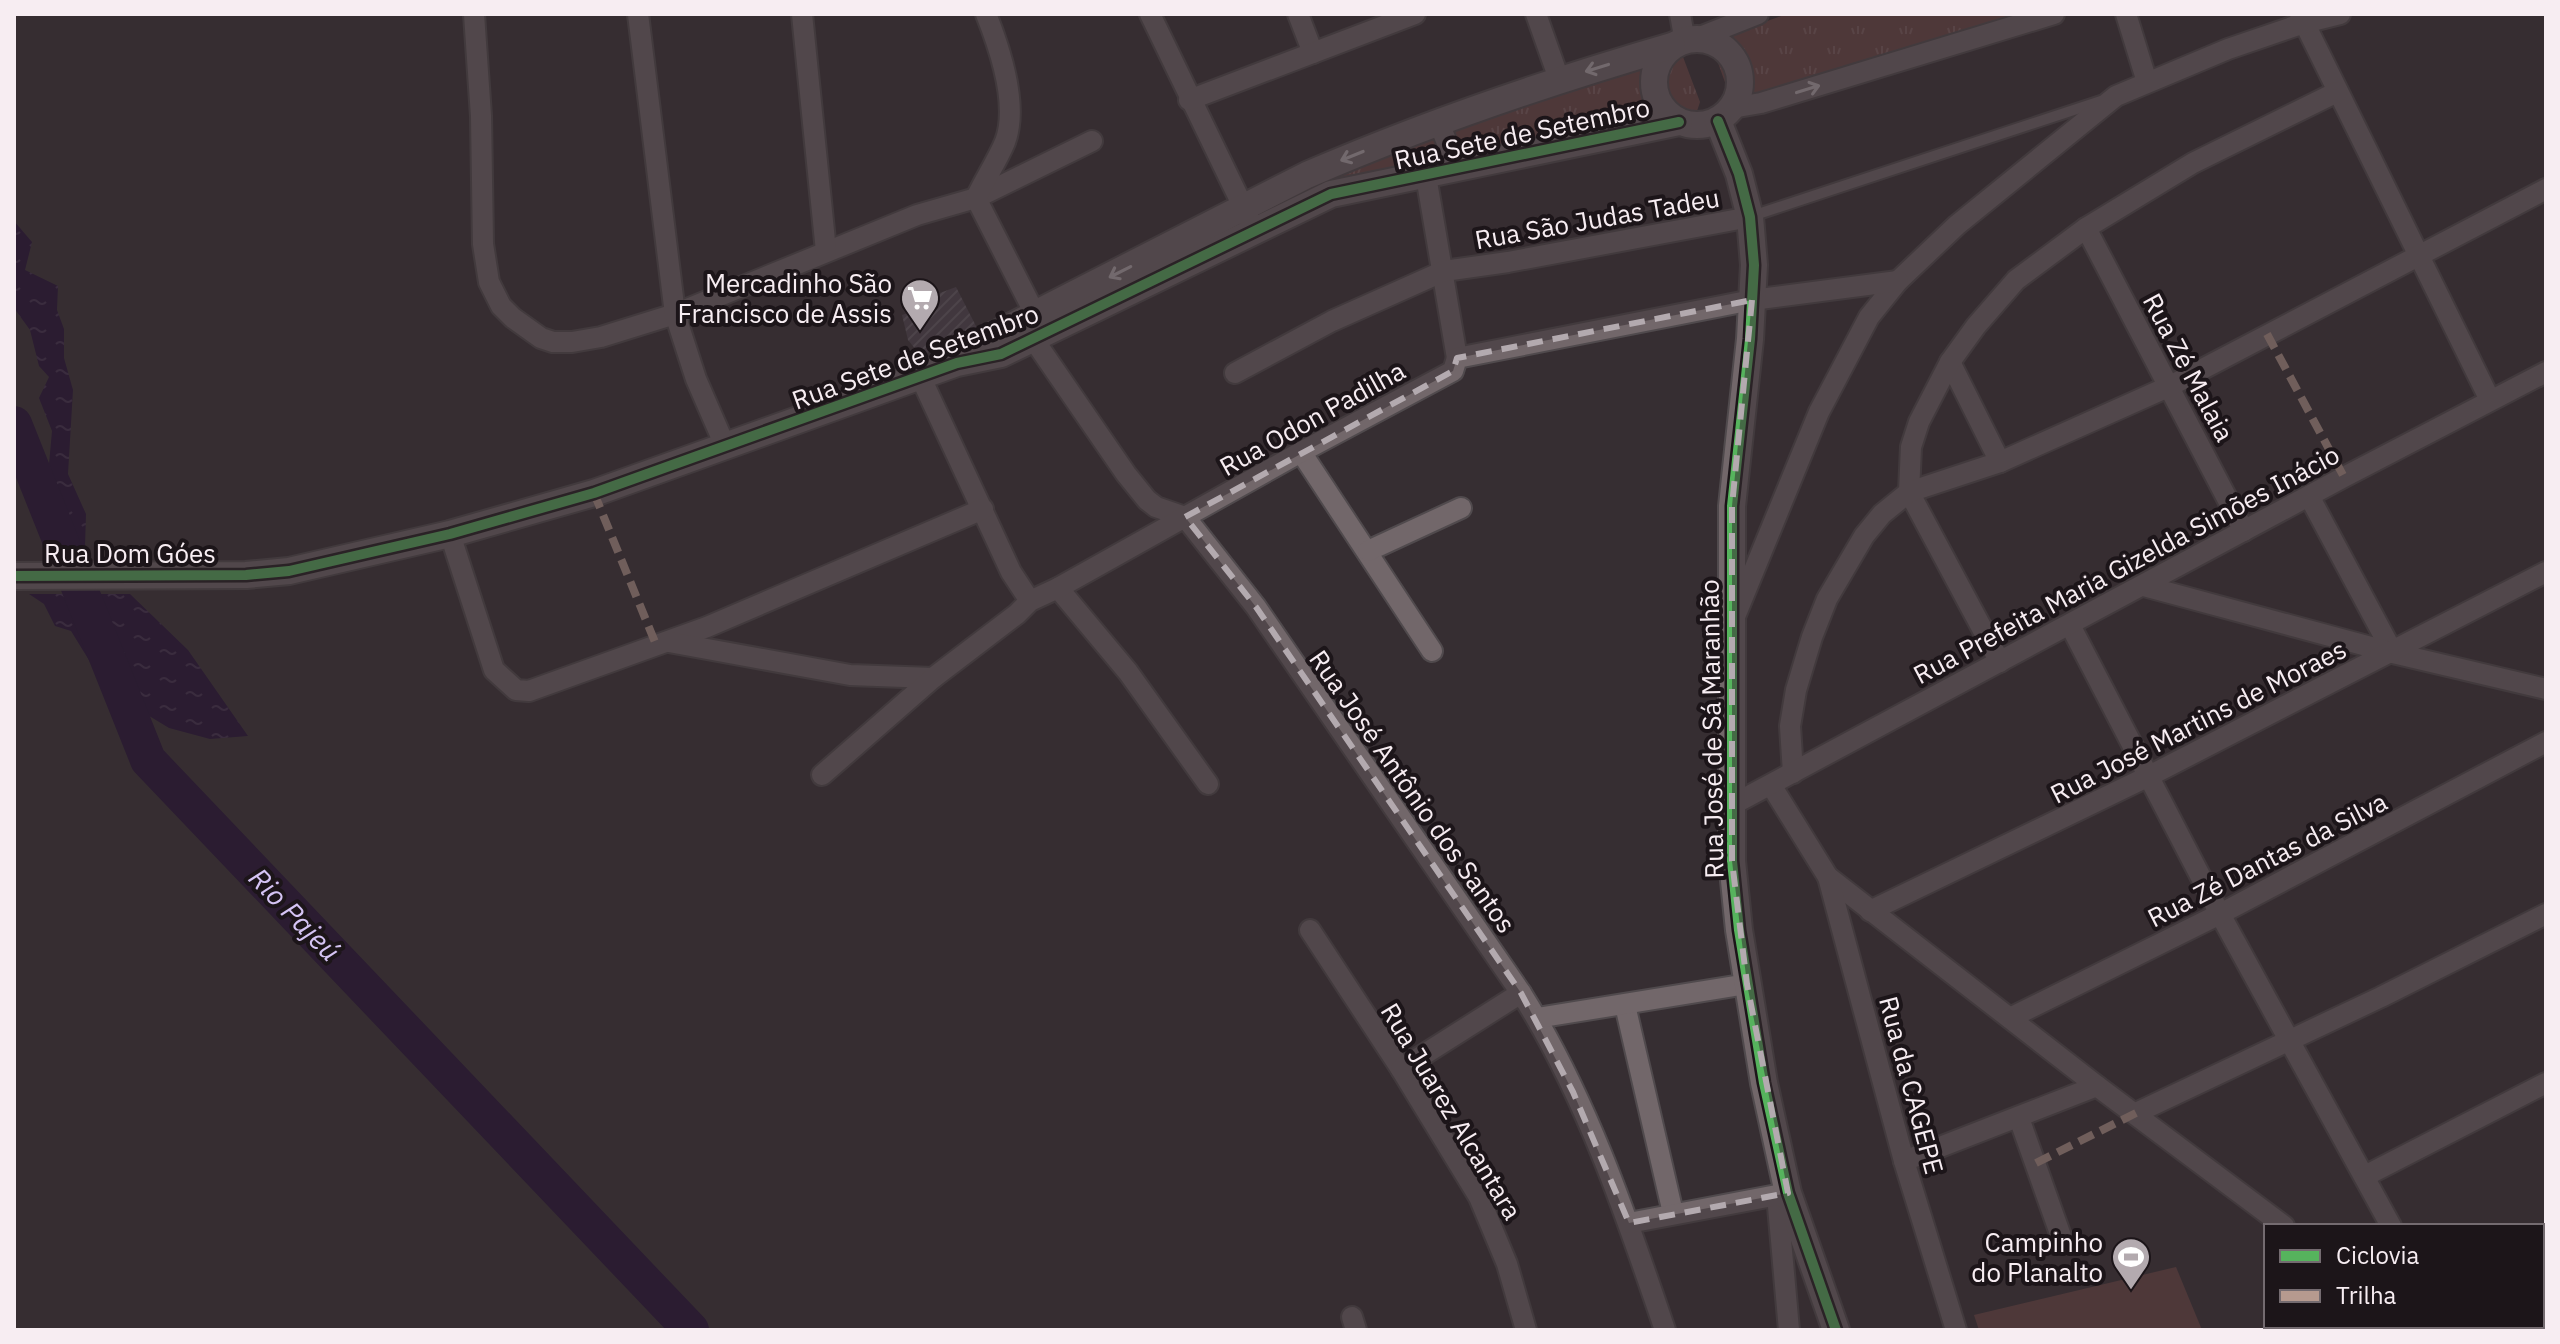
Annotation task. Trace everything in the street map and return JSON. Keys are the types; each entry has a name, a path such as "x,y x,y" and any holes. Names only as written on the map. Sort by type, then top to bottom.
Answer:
{"street":[{"path":"474,14 481,116 483,244 489,282 501,306 530,331 553,342 601,337 675,314 917,215 976,198 1092,141"},
{"path":"638,14 675,314 696,379 726,448"},
{"path":"802,14 826,251"},
{"path":"976,198 1006,140 1009,120 1002,56 986,14"},
{"path":"1150,14 1189,100 1250,220"},
{"path":"1298,14 1313,53"},
{"path":"1189,100 1313,53 1389,19 1415,14"},
{"path":"1536,14 1559,79"},
{"path":"1680,14 1684,42"},
{"path":"1758,14 1684,42 1662,56 1654,74 1654,94 1664,111 1679,122 1698,126 1761,103 2054,14"},
{"path":"2126,14 2147,82"},
{"path":"1732,622 1819,412 1869,317 1898,281 1957,225 2116,96 2302,18 2340,14"},
{"path":"2302,18 2490,400"},
{"path":"1684,42 1715,42 1730,54 1739,71 1740,90 1725,115"},
{"name":"Rua Sete de Setembro","path":"1250,220 1307,175 1559,79 1684,42"},
{"path":"2000,662 1909,492 1911,447 1919,422 1950,362 2016,280 2086,228 2193,163 2337,92"},
{"name":"Rua José de Sá Maranhão","path":"1725,115 1750,217 1754,265 1732,506 1732,861 1747,984 1782,1194 1836,1330"},
{"name":"Rua Sete de Setembro","path":"246,575 289,571 450,534 594,493 726,448 957,363 994,335 1034,327 1250,220 1331,194 1679,122"},
{"path":"1439,123 1458,170"},
{"path":"1307,175 1318,200"},
{"path":"1426,176 1457,358 1752,300 1898,281"},
{"path":"1793,773 1790,726 1796,690 1827,599 1864,536 1882,514 1909,492 2000,462 2170,386 2546,189"},
{"name":"Rua José Antônio dos Santos","path":"976,198 1034,327 1126,474 1156,507 1185,517 1256,607 1537,1018 1596,1141 1629,1223 1665,1330"},
{"name":"Rua São Judas Tadeu","path":"1235,373 1332,321 1444,271 1750,217"},
{"name":"Rua Zé Malaia","path":"2086,228 2244,531"},
{"name":"Rua Odon Padilha","path":"822,775 933,678 1030,601 1453,371 1457,358"},
{"path":"1950,362 2000,462"},
{"name":"Rua Prefeita Maria Gizelda Simões Inácio","path":"1732,805 2546,372"},
{"path":"921,378 1011,572 1030,601"},
{"path":"1301,452 1432,651"},
{"path":"2309,496 2393,653"},
{"path":"1368,551 1461,508"},
{"path":"450,534 494,670 516,690 529,691 669,642 983,509"},
{"name":"Rua José Martins de Moraes","path":"1870,911 2149,776 2546,572"},
{"name":"Rua Dom Góes","path":"14,576 246,575"},
{"path":"2144,586 2393,653 2546,689"},
{"path":"1058,588 1128,672 1208,784"},
{"path":"2070,625 2220,914 2390,1224"},
{"path":"669,642 850,675 933,678"},
{"name":"Rua Zé Dantas da Silva","path":"2010,1018 2220,914 2545,744"},
{"path":"1771,785 1828,877 2097,1086 2281,1224"},
{"name":"Rua da CAGEPE","path":"1828,877 1904,1161 1956,1330"},
{"path":"2136,1113 2546,914"},
{"name":"Rua Juarez Alcantara","path":"1310,930 1401,1069 1479,1197 1507,1264 1526,1330"},
{"path":"1537,1018 1747,984"},
{"path":"1401,1069 1521,993"},
{"path":"1625,1005 1673,1213"},
{"path":"2365,1176 2546,1083"},
{"path":"1904,1161 2097,1086"},
{"path":"2019,1118 2062,1239"},
{"path":"1629,1223 1782,1194 1789,1330"}],"lane":[{"name":"Rua São Judas Tadeu","path":"1750,217 2116,96"}],"highlighted area":[{"path":"1752,300 1732,506 1732,861 1747,984 1788,1193 1629,1223 1573,1092 1521,993 1256,607 1185,517 1453,371 1457,358"}],"green space":[{"path":"1787,14 2021,14 1741,100 1730,96 1713,49 1719,38"},
{"path":"1672,53 1683,57 1700,102 1696,114 1396,170 1322,188 1317,180"},
{"name":"Campinho do Planalto","path":"2176,1267 2202,1330 1979,1330 1974,1315"}],"water":[{"path":"14,221 32,242 25,270 58,286 57,310 64,329 64,358 73,390 68,474 86,514 85,547 73,542 49,464 52,431 39,398 49,377 39,366 30,330 14,308"},
{"path":"29,594 130,594 188,650 248,736 210,739 169,728 108,691 71,631 55,626 44,604"}],"building":[{"path":"956,287 977,328 921,356 908,340 902,315 908,313 905,306"}],"waterway":[{"name":"Rio Pajeú","path":"14,424 148,760 691,1330"}],"marked path":[{"path":"2267,334 2344,477"},
{"path":"594,493 657,647"},
{"path":"2036,1163 2136,1113"}],"cycle path":[{"path":"1718,121 1739,174 1750,217 1754,265 1750,339 1732,506 1732,861 1739,930 1764,1083 1788,1193 1836,1330"},
{"path":"14,576 246,575 289,571 450,534 594,493 957,363 1001,354 1331,194 1679,122"}],"place":[{"name":"Mercadinho São Francisco de Assis","path":"920,332"},
{"name":"Campinho do Planalto","path":"2131,1291"}]}
